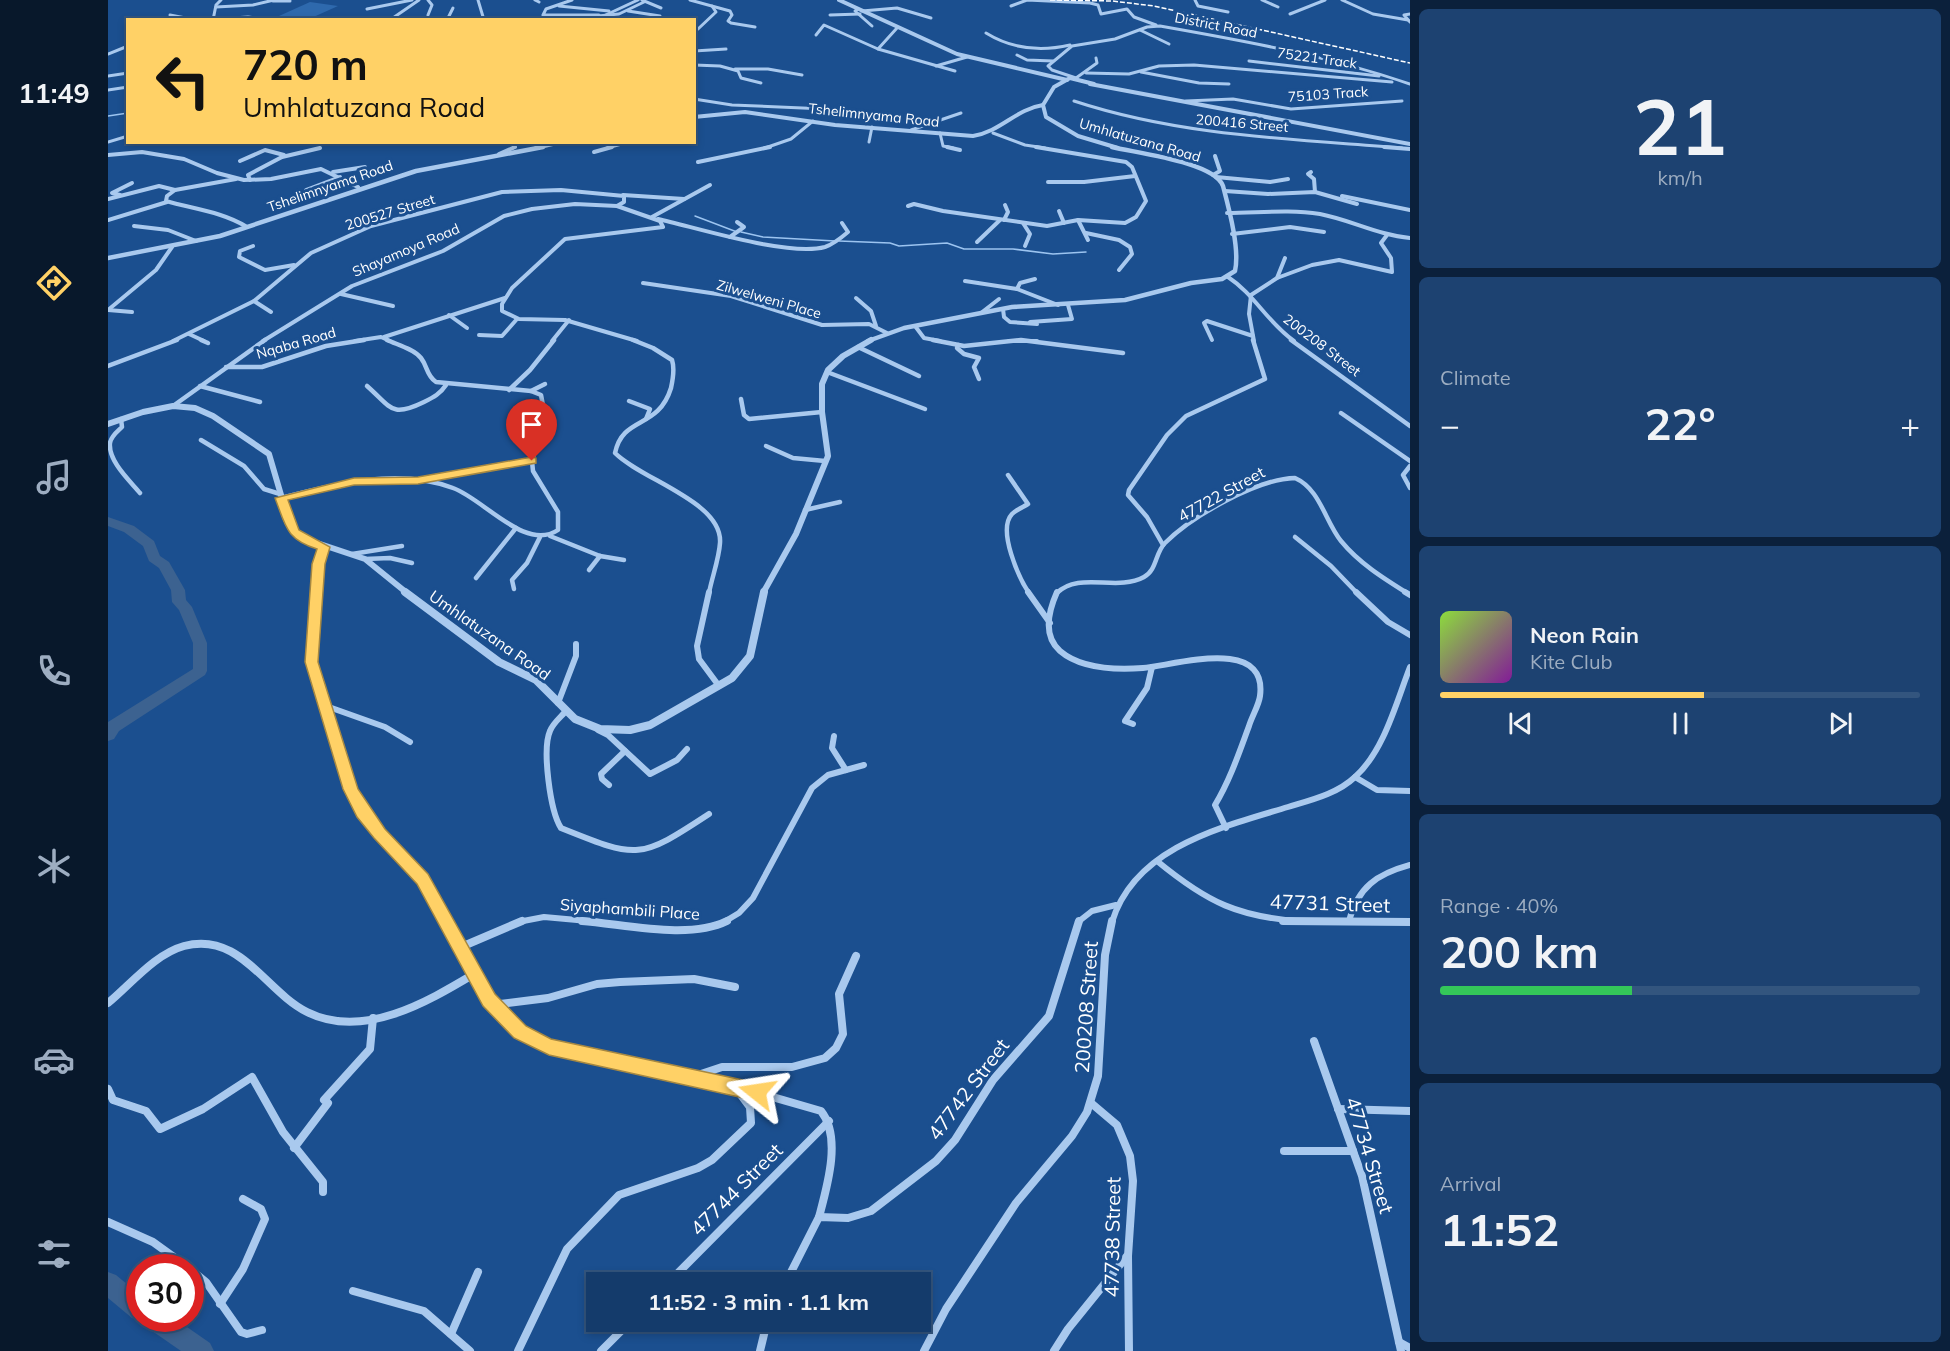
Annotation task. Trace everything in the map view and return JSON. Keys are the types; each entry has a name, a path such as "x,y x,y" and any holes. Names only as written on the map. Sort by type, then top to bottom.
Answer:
{"street":[{"path":"213,18 216,7 221,0"},
{"path":"216,7 273,0 290,1"},
{"path":"367,9 412,0"},
{"path":"393,18 419,0"},
{"path":"428,0 432,5 428,15"},
{"path":"478,0 483,18"},
{"path":"572,0 546,9 542,14 612,15 627,11 641,1"},
{"path":"690,0 730,11 732,15 728,21 754,27"},
{"path":"839,0 895,30 967,57 1049,76 1410,147"},
{"path":"1011,6 1032,0 1094,3 1098,5 1101,14 1127,9 1134,17 1151,21 1156,26"},
{"path":"1195,0 1198,6 1203,8 1228,12"},
{"path":"1262,0 1278,7"},
{"path":"1290,14 1325,0"},
{"path":"1342,0 1373,14 1409,22"},
{"path":"599,16 641,1 661,8"},
{"path":"555,6 609,11"},
{"path":"698,29 716,12 712,6"},
{"path":"448,18 453,8"},
{"path":"830,15 898,9 917,11 931,18"},
{"path":"627,11 660,16"},
{"path":"860,12 872,26"},
{"path":"1409,22 1404,15 1410,14"},
{"path":"170,15 186,18"},
{"path":"612,15 623,18"},
{"path":"234,18 260,18"},
{"path":"816,35 824,25 878,49 955,71"},
{"name":"District Road","path":"986,33 1006,45 1051,49 1115,39 1156,26 1277,46 1354,65 1410,84"},
{"path":"878,49 895,30"},
{"path":"1140,30 1169,44"},
{"path":"1071,80 1047,66 1073,45"},
{"path":"108,54 126,47"},
{"path":"696,51 726,49"},
{"path":"1017,55 1027,60 1054,61"},
{"path":"936,66 967,57"},
{"path":"993,133 1028,108 1043,105 1052,90 1086,73 1097,63 1096,58"},
{"name":"75221 Track","path":"1249,61 1382,76"},
{"path":"696,62 732,70 740,73 740,78 761,83"},
{"path":"1086,73 1128,74 1159,66 1203,66 1401,82"},
{"path":"732,70 768,69 802,75"},
{"path":"1138,71 1199,83 1229,84"},
{"path":"108,76 126,73"},
{"path":"108,90 126,87"},
{"name":"75103 Track","path":"1185,101 1233,99 1291,109 1402,101"},
{"path":"696,100 737,110 813,106 849,110"},
{"name":"200416 Street","path":"1074,101 1123,117 1224,134 1410,147"},
{"name":"Umhlatuzana Road","path":"1043,105 1044,112 1052,122 1072,133 1178,161 1215,176 1226,191"},
{"name":"Tshelimnyama Road","path":"696,117 737,110 813,122 872,128 973,136 993,133"},
{"path":"912,130 961,112"},
{"path":"698,162 768,148 806,129 813,122"},
{"path":"869,142 872,128"},
{"path":"940,133 943,146 960,150"},
{"path":"908,206 914,204 1047,226 1078,220 1125,223 1136,217 1147,200 1132,167 1121,160 1036,147 993,133"},
{"path":"108,142 126,137"},
{"path":"476,161 508,151 515,144"},
{"name":"Tshelimnyama Road","path":"108,258 171,247 247,227 358,187 421,169 517,154 556,144"},
{"path":"594,152 622,144"},
{"path":"250,180 248,177 250,174 284,155 320,148"},
{"path":"240,161 265,150 284,155"},
{"path":"108,155 146,153 184,159 237,179"},
{"path":"1215,156 1220,171 1215,176"},
{"path":"108,199 160,186 175,190 237,179 275,178 314,169 333,172 365,167"},
{"path":"333,172 358,187"},
{"path":"1311,172 1308,174 1314,178 1315,191"},
{"path":"306,190 340,176"},
{"path":"1048,182 1087,182 1135,176"},
{"path":"1215,176 1270,182 1288,179"},
{"path":"123,195 112,193 132,183"},
{"path":"653,218 710,185"},
{"name":"200527 Street","path":"108,366 189,334 212,320 254,301 295,265 325,246 371,226 494,193 561,189 684,199"},
{"path":"167,202 167,196 175,190"},
{"path":"925,409 827,372 833,364 858,347 887,333 915,326 1003,309 1125,300 1191,283 1228,277 1235,271 1237,262 1227,213 1226,191 1268,194 1315,191 1410,210"},
{"path":"1315,191 1357,204"},
{"path":"617,206 626,200 622,195"},
{"path":"108,220 131,211 167,202 228,215 247,227"},
{"name":"Shayamoya Road","path":"173,406 283,327 360,282 443,251 498,219 516,212 570,204 617,206 653,218 668,219 730,237 794,250 824,247 836,242 848,232 842,223"},
{"path":"977,242 1002,220 1008,212 1005,205"},
{"path":"1227,213 1276,210 1313,212 1387,236 1410,238"},
{"path":"1059,211 1064,224"},
{"path":"653,218 663,223 663,227 650,231 582,235 565,239 515,284 505,298 502,313 509,318 517,319 548,317 569,320 638,342 667,354 672,359 674,367 666,402 660,412 632,425 622,434 616,447 617,456 633,470 701,507 716,522 720,532 697,646 699,659 719,686"},
{"path":"1078,220 1088,240"},
{"path":"730,237 744,227 737,222"},
{"path":"1022,222 1029,234 1025,246"},
{"path":"135,226 168,230 196,241"},
{"path":"1232,234 1260,233 1290,227 1309,227 1324,232"},
{"path":"1086,233 1119,240 1130,247 1132,254 1119,270"},
{"path":"1163,545 1147,517 1128,495 1129,490 1167,435 1186,416 1265,380 1249,314 1251,295 1277,278 1312,265 1339,260 1393,272 1389,252 1381,243 1387,236"},
{"path":"253,246 240,251 239,257 260,270 269,271 295,265"},
{"path":"108,310 144,282 170,256 171,247"},
{"path":"1277,278 1284,258"},
{"name":"200208 Street","path":"1228,277 1251,295 1274,327 1410,426"},
{"path":"1017,289 1020,283 1035,279"},
{"path":"965,281 1017,289 1059,305"},
{"name":"Zilwelweni Place","path":"643,283 730,297 823,325 864,323 876,326 887,333"},
{"path":"341,294 393,306"},
{"path":"384,338 505,298"},
{"path":"856,298 871,311 876,326"},
{"path":"981,313 999,299"},
{"path":"254,301 271,312"},
{"path":"1003,309 1004,317 1010,322 1037,324 1030,322 1032,320 1059,321 1074,317 1068,305"},
{"path":"108,310 132,312"},
{"path":"1249,314 1262,312"},
{"path":"449,315 467,328"},
{"path":"479,335 502,336 517,319"},
{"path":"509,390 530,370 569,320"},
{"path":"1212,340 1204,323 1207,321 1229,326 1253,336"},
{"path":"915,326 924,338 958,345 987,346 1021,340 1060,343 1123,353"},
{"path":"189,334 208,343"},
{"name":"Nqaba Road","path":"225,367 262,367 326,346 365,338 384,338 414,352 425,363 431,379 446,384"},
{"path":"958,345 957,348 964,354 979,358 974,367 979,379"},
{"path":"858,347 919,376"},
{"name":"Umhlatuzana Road","path":"108,424 173,406 190,407 207,412 267,451 277,473 280,496 293,532 307,541 365,559 421,605 499,662 536,680 566,712 592,727 620,731 645,727 719,686 740,670 750,656 764,590 786,554 825,461 828,445 821,391 827,372"},
{"path":"367,386 395,410 403,412 443,391 446,384 531,391 541,395 545,416 532,461 536,479 559,514 558,530 550,536"},
{"path":"531,391 545,384"},
{"path":"200,386 260,402"},
{"path":"741,399 744,415 753,418 822,412"},
{"path":"629,401 650,409 646,419"},
{"path":"1341,413 1410,461"},
{"path":"121,419 122,427 110,441 109,452 115,464 140,493"},
{"path":"201,440 244,466 264,489 280,496 361,481 418,481 532,461"},
{"path":"766,446 793,458 825,461"},
{"path":"1410,466 1403,475 1410,488"},
{"path":"1008,475 1028,504 1012,514 1008,521 1013,567 1049,625 1053,645 1074,660 1100,666 1152,667 1202,657 1226,658 1251,669 1260,685 1260,695 1229,782 1215,805 1226,828"},
{"name":"47722 Street","path":"1049,625 1053,596 1058,590 1081,583 1137,581 1150,573 1163,545 1196,520 1257,486 1283,477 1298,478 1310,488 1335,533 1348,548 1410,595"},
{"path":"418,481 461,491 516,528 540,537 550,536 600,556 624,560"},
{"path":"805,510 840,502"},
{"path":"476,578 516,528"},
{"path":"513,589 513,577 527,563 540,537"},
{"path":"1295,537 1335,569 1372,611 1392,626 1410,635"},
{"path":"352,554 402,546"},
{"path":"324,547 318,564 311,651 314,675 356,801 379,833 423,879 492,1005 520,1032 549,1047 734,1086 814,1108 829,1121 831,1147 829,1172 819,1217 791,1272"},
{"path":"589,570 600,556"},
{"path":"365,559 390,558 412,563"},
{"path":"557,704 576,656 576,644"},
{"path":"1133,724 1125,721 1148,688 1152,667"},
{"name":"200208 Street","path":"924,1351 959,1287 1024,1192 1082,1119 1091,1103 1103,1044 1104,956 1116,905 1143,872 1157,861 1211,832 1317,798 1339,789 1355,777 1373,753 1410,667"},
{"path":"326,706 368,720 410,742"},
{"path":"566,712 551,729 548,742 550,777 557,822 561,828 615,850 639,852 666,842 709,814"},
{"path":"592,727 608,735 650,774 677,760 687,749"},
{"path":"834,736 832,748 846,770"},
{"path":"609,785 601,778 602,774 625,751"},
{"name":"Siyaphambili Place","path":"461,947 523,920 544,917 684,930 705,928 725,922 740,913 753,898 812,788 828,775 864,765"},
{"path":"1355,777 1377,790 1410,791"},
{"name":"47731 Street","path":"1157,861 1206,899 1248,916 1287,921 1410,922"},
{"path":"1348,921 1352,903 1367,882 1383,872 1410,865"},
{"name":"47742 Street","path":"819,1217 848,1218 872,1211 936,1161 970,1119 1002,1068 1049,1016 1080,920 1084,914 1116,905"},
{"path":"108,1003 172,951 184,946 208,943 226,948 248,960 290,1000 307,1012 327,1017 392,1016 415,1008 474,974"},
{"path":"692,1077 717,1068 797,1066 827,1056 843,1036 844,1017 838,1008 838,998 856,956"},
{"path":"492,1005 548,998 597,984 620,982 694,979 735,987"},
{"path":"294,1148 328,1103 324,1100 370,1049 374,1018"},
{"name":"47734 Street","path":"1314,1041 1353,1151 1369,1206 1400,1346"},
{"path":"108,1089 113,1100 146,1111 160,1129 203,1109 252,1077 265,1107 294,1148 324,1182 323,1192"},
{"path":"518,1351 567,1249 620,1195 698,1168 712,1160 751,1122 752,1112 734,1086"},
{"name":"47738 Street","path":"1091,1103 1117,1125 1130,1156 1133,1180 1128,1256 1129,1351"},
{"path":"1338,1109 1410,1111"},
{"name":"47744 Street","path":"679,1272 829,1121"},
{"path":"1284,1152 1353,1151"},
{"path":"220,1304 243,1269 264,1223 265,1216 261,1209 243,1198"},
{"path":"108,1222 153,1242 170,1254"},
{"path":"1054,1351 1068,1329 1128,1256"},
{"path":"451,1334 478,1272"},
{"path":"204,1280 241,1332 247,1334 262,1330"},
{"path":"353,1291 414,1306 432,1316 470,1351"},
{"path":"601,1351 620,1332"},
{"path":"760,1351 765,1332"},
{"path":"1400,1346 1410,1348"}],"shaded area":[{"path":"310,2 338,6 311,18 279,16"}],"waterway":[{"path":"108,116 126,113"},
{"path":"695,216 737,232"},
{"path":"741,232 763,237 835,241"},
{"path":"839,241 890,243 899,246 947,243 964,249 1013,249 1053,254 1086,252"},
{"path":"108,521 129,529 149,544 154,558 164,565 178,590 179,602 185,607 200,643 200,671 113,727 108,735"},
{"path":"108,1283 126,1298"},
{"path":"174,1332 202,1351"}],"railway":[{"path":"1050,0 1112,1 1154,6 1410,63"}],"route":[{"path":"532,461 418,481 354,482 309,490 281,498 293,532 307,541 324,547 318,564 311,662 350,789 363,812 379,833 423,879 492,1005 520,1032 549,1047 724,1083 757,1092"}]}
